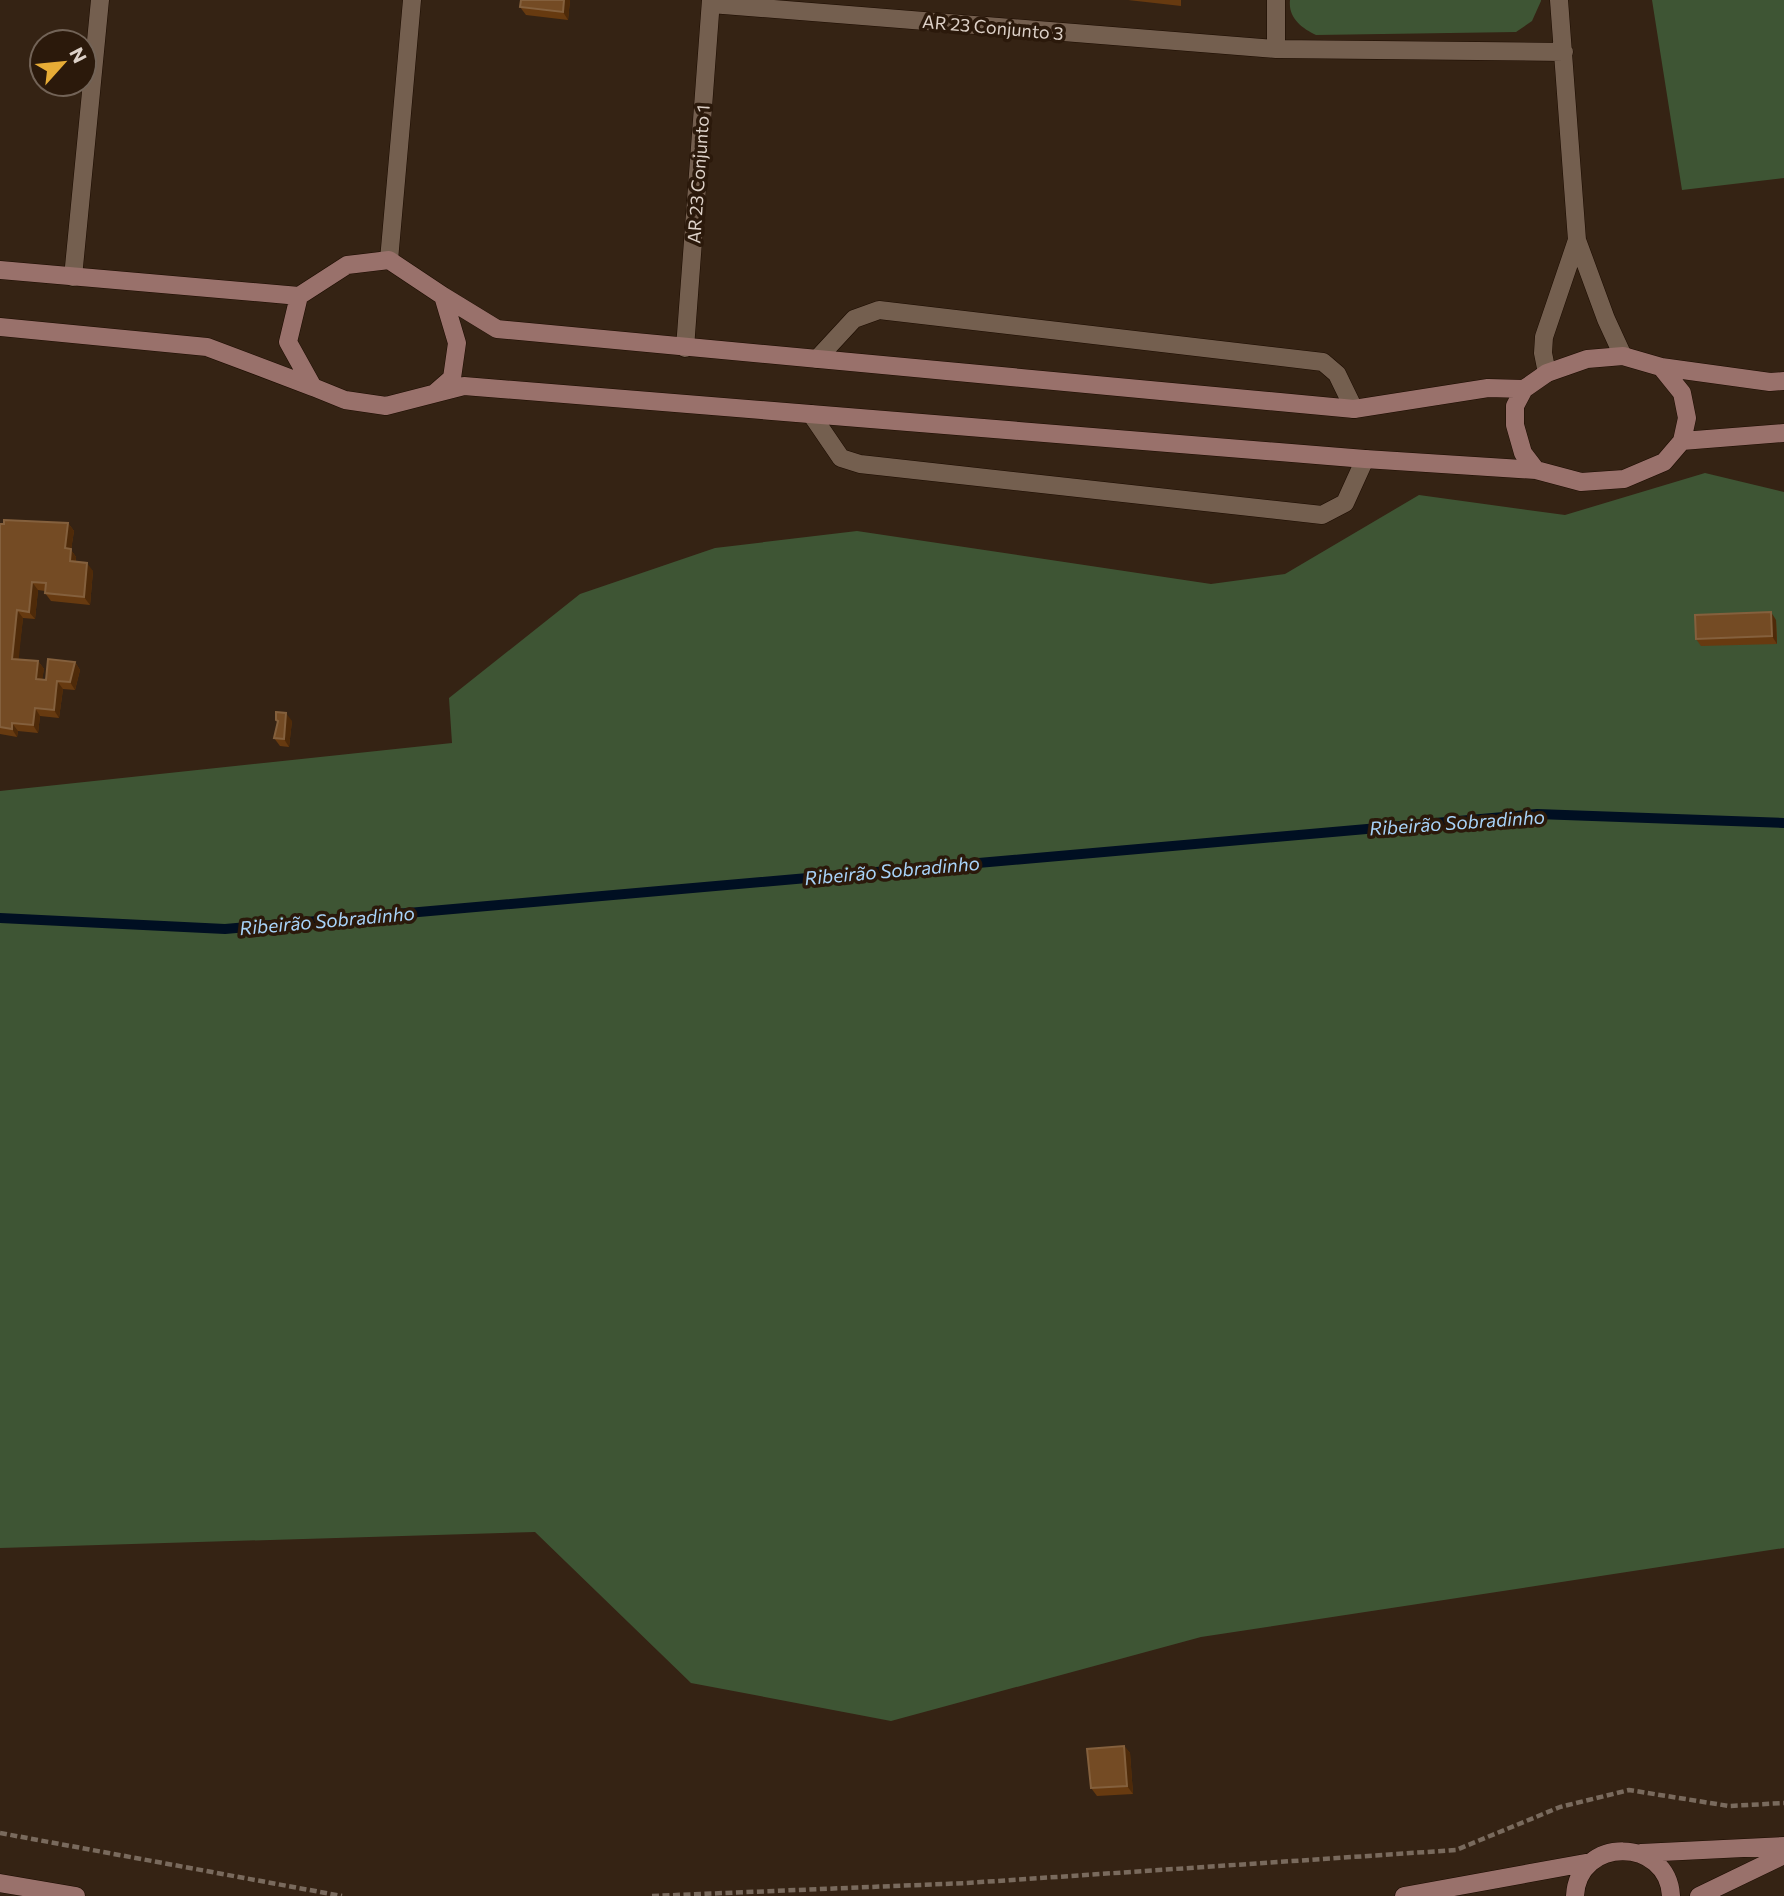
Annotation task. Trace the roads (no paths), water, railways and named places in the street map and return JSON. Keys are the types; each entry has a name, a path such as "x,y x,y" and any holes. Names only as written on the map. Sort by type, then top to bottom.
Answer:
{"street":[{"path":"73,277 100,0"},
{"path":"389,260 412,0"},
{"path":"1276,0 1276,49"},
{"path":"1559,0 1577,240 1606,319 1623,356"},
{"name":"AR 23 Conjunto 3","path":"711,2 1276,49 1564,52"},
{"name":"AR 23 Conjunto 1","path":"685,348 711,2"},
{"path":"1547,373 1543,353 1544,337 1577,240"},
{"path":"0,270 299,296 347,265 389,260 497,329 1354,409 1488,388 1524,389"},
{"path":"299,296 288,342 313,387"},
{"path":"436,392 452,378 457,343 443,296"},
{"path":"817,359 854,319 878,310 1323,362 1337,374 1354,409"},
{"path":"0,327 207,347 345,400 386,406 464,386 1365,459 1536,470 1581,482 1624,479 1664,462 1682,441 1687,418 1682,393 1661,367"},
{"path":"1536,470 1523,453 1515,425 1515,406 1524,389 1547,373 1587,359 1623,356 1661,367 1770,382 1784,381"},
{"path":"811,414 841,458 860,464 1322,515 1345,503 1365,459"},
{"path":"1682,441 1784,433"},
{"path":"1575,1896 1580,1875 1591,1862 1606,1853 1622,1850 1639,1853 1784,1846"},
{"path":"1639,1853 1654,1862 1666,1875 1671,1896"},
{"path":"1699,1896 1784,1855"},
{"path":"1404,1896 1591,1862"},
{"path":"0,1883 76,1896"}],"waterway":[{"name":"Ribeirão Sobradinho","path":"0,918 225,929 1537,814 1784,823"}]}
